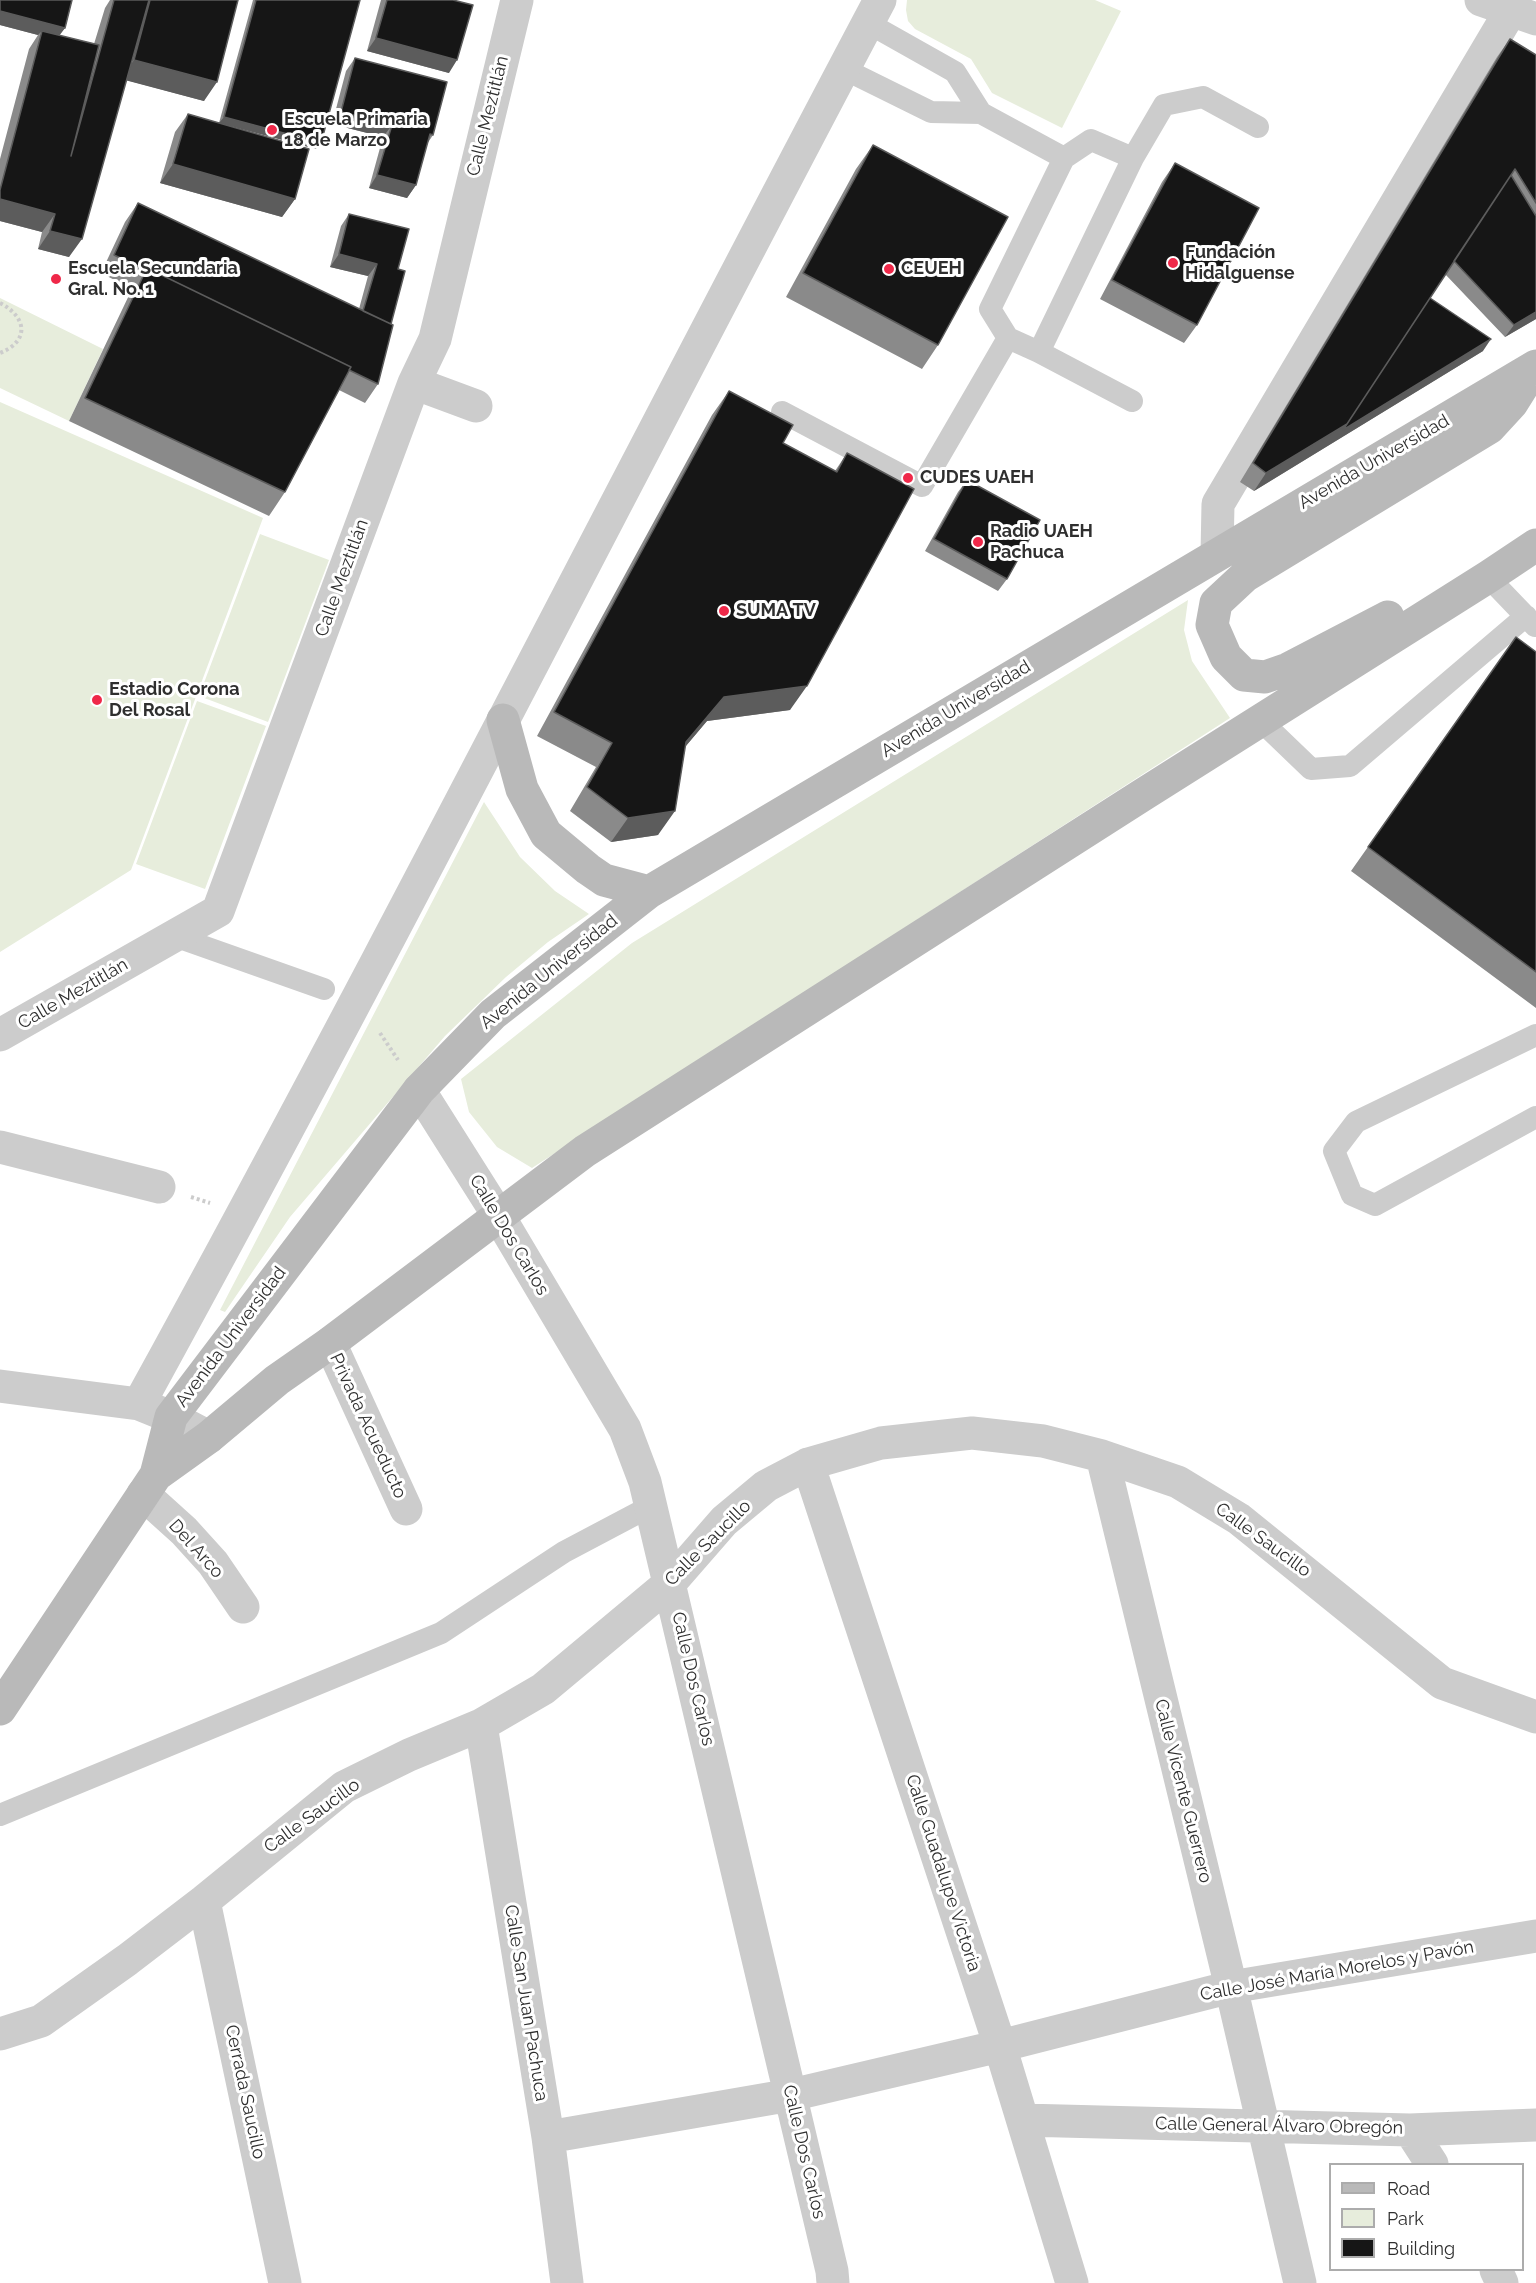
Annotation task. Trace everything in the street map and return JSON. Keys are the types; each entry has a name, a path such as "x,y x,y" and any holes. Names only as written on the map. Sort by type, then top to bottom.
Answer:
{"main road":[{"name":"Avenida Universidad","path":"149,1485 171,1417 419,1090 493,1014 649,892 1536,367"},
{"path":"1488,578 1406,608 1288,669 1265,677 1244,675 1226,657 1212,625 1216,603 1245,576 1488,428 1512,403 1536,367"},
{"path":"0,1709 149,1485 277,1380 330,1343 585,1151 1260,720 1488,578 1536,545"},
{"path":"503,720 522,789 546,834 604,880 649,892"}],"street":[{"name":"Calle Meztitlán","path":"0,1035 218,910 414,383 435,339 517,0"},
{"path":"1217,554 1218,504 1509,10"},
{"path":"139,1404 358,1000 874,12"},
{"path":"414,383 476,406"},
{"name":"Calle Dos Carlos","path":"419,1090 498,1215 625,1429 645,1482 791,2095 833,2283"},
{"path":"0,1148 159,1188"},
{"name":"Privada Acueducto","path":"330,1343 406,1509"},
{"path":"0,1386 139,1404 171,1417 209,1437"},
{"name":"Calle Saucillo","path":"0,2034 41,2021 204,1901 344,1788 409,1755 481,1725 543,1689 670,1583 724,1521 766,1486 808,1464 881,1443 972,1433 1043,1441 1102,1456 1178,1482 1239,1519 1442,1683 1536,1717"},
{"name":"Calle Vicente Guerrero","path":"1102,1456 1232,1987 1300,2283"},
{"name":"Calle Guadalupe Victoria","path":"808,1464 1000,2046 1072,2283"},
{"name":"Del Arco","path":"149,1485 184,1532 213,1563 243,1607"},
{"name":"Calle San Juan Pachuca","path":"481,1725 548,2137 567,2283"},
{"name":"Cerrada Saucillo","path":"204,1901 285,2283"},
{"name":"Calle José María Morelos y Pavón","path":"1000,2046 1232,1987 1536,1936"},
{"path":"548,2137 791,2095 1000,2046"},
{"name":"Calle General Álvaro Obregón","path":"1023,2120 1410,2130 1536,2126"},
{"path":"1410,2130 1431,2163"}],"lane":[{"path":"874,12 955,72 981,112 1064,158"},
{"path":"844,69 931,112 981,112"},
{"path":"1039,352 1132,158 1164,105 1203,97 1258,127"},
{"path":"1132,158 1091,140 1064,158 990,309 1008,338 1132,401"},
{"path":"782,412 922,486 1008,338"},
{"path":"1260,720 1311,769 1350,766 1531,621 1488,578"},
{"path":"174,936 324,989"},
{"path":"1536,1035 1356,1122 1334,1151 1352,1195 1375,1205 1536,1117"},
{"path":"0,1815 441,1633 564,1552 651,1506"}],"path":[{"path":"0,303 19,318 22,330 20,340 12,349 0,353"},
{"path":"358,1000 419,1090"}],"green space":[{"path":"907,0 1095,0 1121,11 1062,128 992,93 971,59 915,29 908,21"},
{"path":"0,298 103,349 69,421 0,388"},
{"name":"Estadio Corona Del Rosal","path":"0,402 263,518 131,870 0,952"},
{"path":"260,534 329,560 268,722 199,696"},
{"path":"1188,600 1184,630 1192,661 1230,718 532,1168 497,1147 469,1112 461,1079 632,943"},
{"path":"197,701 266,726 205,889 136,864"},
{"path":"484,802 520,857 555,891 589,914 548,942 506,977 445,1036 290,1217 225,1312 220,1310"}],"building":[{"path":"0,0 72,0 65,28 0,11"},
{"path":"114,0 149,0 82,239 50,231 55,214 0,199 0,190 42,31 99,45 71,156"},
{"path":"150,0 238,0 217,82 134,60"},
{"path":"256,0 360,0 321,143 224,117"},
{"path":"387,0 453,0 473,5 457,60 376,38"},
{"path":"1510,39 1536,55 1536,203 1515,169 1347,424 1266,473 1253,463"},
{"path":"355,58 447,82 433,135 430,134 416,185 377,175 392,125 341,112"},
{"path":"188,114 309,149 295,199 173,164"},
{"name":"CEUEH","path":"873,145 1008,217 938,345 803,273"},
{"name":"Fundación Hidalguense","path":"1175,163 1259,208 1197,325 1112,280"},
{"path":"1511,175 1536,216 1536,312 1514,325 1454,261"},
{"path":"138,203 393,325 378,384 349,370 351,367 147,268 146,270 114,255"},
{"path":"349,214 409,229 398,269 405,271 391,324 363,311 377,264 339,254"},
{"path":"147,268 351,367 285,492 85,398"},
{"path":"1430,298 1491,339 1343,430 1347,424"},
{"name":"SUMA TV","path":"729,391 793,425 783,443 837,472 847,453 914,489 807,686 724,697 686,742 675,811 628,818 587,787 612,743 554,712"},
{"name":"Radio UAEH Pachuca","path":"967,480 1040,520 1007,579 934,539"},
{"path":"1516,637 1536,652 1536,972 1368,847"}],"place":[{"name":"Escuela Primaria 18 de Marzo","path":"272,130"},
{"name":"Fundación Hidalguense","path":"1173,263"},
{"name":"CEUEH","path":"889,269"},
{"name":"Escuela Secundaria Gral. No. 1","path":"56,279"},
{"name":"CUDES UAEH","path":"908,478"},
{"name":"Radio UAEH Pachuca","path":"978,542"},
{"name":"SUMA TV","path":"724,611"},
{"name":"Estadio Corona Del Rosal","path":"97,700"}]}
